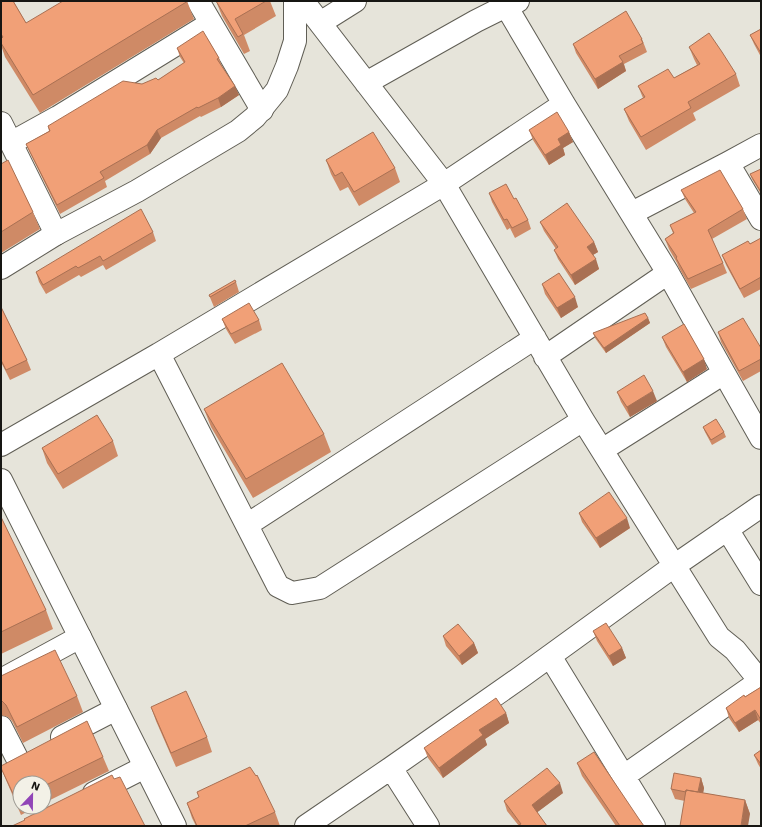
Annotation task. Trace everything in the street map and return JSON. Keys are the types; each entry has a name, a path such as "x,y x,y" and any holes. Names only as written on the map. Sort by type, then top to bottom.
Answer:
{"street":[{"path":"198,1 262,110"},
{"path":"1,268 56,234 137,191 238,131 255,117 277,90 295,41 295,1"},
{"path":"303,1 444,184 583,420 719,637 735,650 760,681 624,776"},
{"path":"320,23 355,1"},
{"path":"366,83 476,21 512,3 564,104 668,272 761,438"},
{"path":"11,143 58,117 211,23"},
{"path":"1,445 159,354 444,184 564,104"},
{"path":"1,123 56,234"},
{"path":"632,213 728,164 761,145"},
{"path":"728,164 761,219"},
{"path":"247,525 540,347 668,272"},
{"path":"159,354 278,586 292,593 320,588 583,420"},
{"path":"602,450 724,373"},
{"path":"1,480 175,826"},
{"path":"306,826 391,768 550,656 674,566 761,506"},
{"path":"727,529 761,584"},
{"path":"1,680 80,637"},
{"path":"550,656 654,826"},
{"path":"1,727 24,757 116,709"},
{"path":"75,802 145,767"},
{"path":"391,768 428,826"}],"building":[{"path":"1,1 13,1 26,23 63,1 188,1 33,95 1,43 1,39 3,37 1,34"},
{"path":"216,1 266,1 235,19 243,34 238,37"},
{"path":"626,11 643,43 619,56 623,62 595,79 573,44"},
{"path":"761,29 761,53 750,35"},
{"path":"203,31 219,58 217,59 235,86 218,98 198,108 197,107 157,130 147,145 100,172 104,178 57,205 26,144 50,131 48,126 123,81 142,84 156,78 158,80 185,62 177,48"},
{"path":"709,33 736,74 688,102 691,108 641,137 624,109 645,97 638,86 668,69 674,78 700,64 689,47"},
{"path":"557,112 569,132 558,139 561,145 545,155 529,130"},
{"path":"373,132 395,168 354,192 342,172 335,176 326,160"},
{"path":"8,160 33,212 1,232 1,164"},
{"path":"761,169 761,192 750,174"},
{"path":"720,170 743,209 708,230 723,263 688,279 676,258 677,257 665,239 674,233 670,225 696,212 681,190"},
{"path":"506,184 514,199 516,198 528,220 512,228 507,219 504,220 489,193"},
{"path":"567,203 594,242 587,247 596,259 571,275 554,250 558,247 540,222"},
{"path":"141,209 153,232 103,261 100,256 78,268 76,266 43,285 36,272"},
{"path":"761,238 761,277 740,289 722,255 748,241 750,244"},
{"path":"559,273 575,297 557,308 542,284"},
{"path":"235,280 236,282 210,297 209,295"},
{"path":"249,303 259,320 231,334 222,319"},
{"path":"1,307 27,360 6,370 1,360"},
{"path":"645,313 648,318 604,348 593,333"},
{"path":"743,318 761,348 761,359 739,371 718,332"},
{"path":"684,324 704,359 683,372 662,337"},
{"path":"282,363 324,434 246,479 204,409"},
{"path":"644,375 653,391 627,407 617,392"},
{"path":"97,415 113,441 58,474 42,448"},
{"path":"716,419 724,432 711,440 703,427"},
{"path":"609,492 627,518 596,538 579,513"},
{"path":"1,517 46,610 1,632"},
{"path":"606,623 622,648 609,656 593,631"},
{"path":"458,624 474,643 459,656 443,636"},
{"path":"55,650 77,696 17,727 6,705 1,700 1,676"},
{"path":"761,687 761,720 755,710 735,723 726,708 744,695 745,697"},
{"path":"186,691 207,737 171,753 151,707"},
{"path":"496,698 506,713 479,730 483,735 439,768 424,748"},
{"path":"87,721 103,757 52,782 52,775 12,775 12,791 1,766"},
{"path":"761,750 761,764 754,755"},
{"path":"594,752 644,826 620,826 577,763"},
{"path":"250,767 256,776 257,775 275,812 245,826 197,826 187,803 199,797 197,792"},
{"path":"547,768 560,783 532,805 547,826 520,826 519,825 521,824 504,801"},
{"path":"674,773 701,778 698,792 686,790 686,792 671,789"},
{"path":"112,775 114,779 120,777 145,826 12,826 32,815 52,815 52,805"},
{"path":"686,790 745,800 741,826 680,826"}]}
